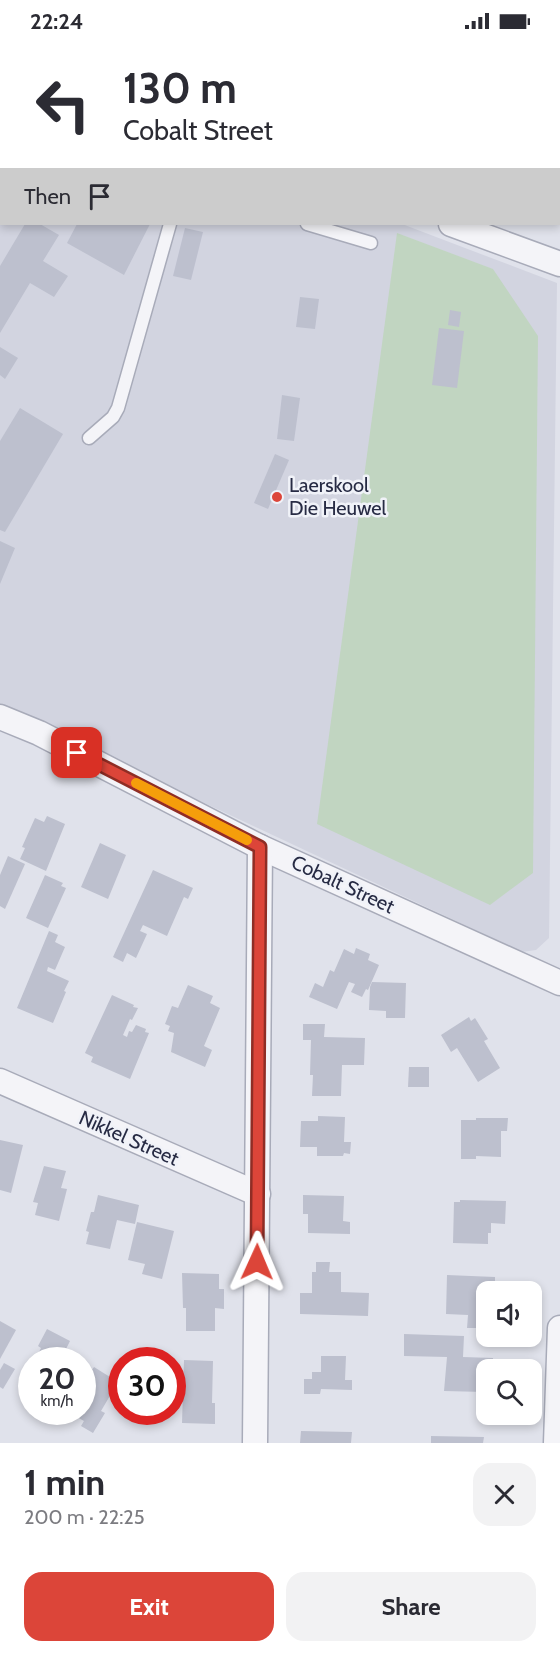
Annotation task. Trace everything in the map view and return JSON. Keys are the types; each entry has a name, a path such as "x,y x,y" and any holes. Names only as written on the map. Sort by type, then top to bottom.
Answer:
{"street":[{"path":"455,225 560,264"},
{"name":"Cobalt Street","path":"0,717 39,733 260,847 560,983"},
{"path":"255,1443 260,847"},
{"name":"Nikkel Street","path":"0,1081 258,1194"},
{"path":"556,1443 560,1328"}],"lane":[{"path":"89,438 113,417 118,408 170,225"},
{"path":"312,225 371,243"}],"shaded area":[{"name":"Laerskool Die Heuwel","path":"0,225 405,225 557,283 549,938 536,950 522,952 19,716 0,711"}],"green space":[{"path":"397,233 493,269 538,336 533,873 490,905 317,824"}],"building":[{"path":"24,225 42,225 59,235 43,261 68,276 54,297 30,283 0,333 0,266"},
{"path":"76,225 149,225 124,275 67,243"},
{"path":"185,228 203,232 191,280 173,276"},
{"path":"300,297 319,299 315,329 296,327"},
{"path":"450,310 461,312 459,327 448,325"},
{"path":"439,328 464,331 457,388 432,385"},
{"path":"0,347 18,358 5,379 0,375"},
{"path":"282,395 300,398 294,441 277,439"},
{"path":"20,408 63,434 5,532 0,530 0,441"},
{"path":"275,454 289,460 268,509 254,503"},
{"path":"0,541 15,548 0,584"},
{"path":"47,816 65,824 46,871 20,859 25,848 22,847 35,818 44,822"},
{"path":"100,843 126,855 108,899 81,887"},
{"path":"8,856 25,864 5,909 0,906 0,875"},
{"path":"153,870 193,888 188,899 184,897 167,936 143,925 140,931 147,934 136,958 127,953 123,962 113,957"},
{"path":"45,875 63,883 61,886 66,888 48,928 26,918"},
{"path":"49,931 58,935 55,942 65,947 55,970 48,967 47,971 69,981 53,1023 17,1008"},
{"path":"356,948 370,954 368,960 379,965 368,990 366,989 362,997 351,992 355,984 349,982 337,1009 309,997 315,983 323,987 330,970 334,972 344,949 354,954"},
{"path":"372,982 406,983 405,1018 386,1018 386,1011 369,1010"},
{"path":"188,985 213,996 210,1003 220,1008 204,1046 212,1050 205,1067 171,1052 174,1033 168,1031 170,1026 165,1024 172,1006 178,1008"},
{"path":"112,995 138,1008 123,1035 127,1037 129,1031 132,1032 136,1025 146,1029 145,1032 149,1033 130,1079 91,1062 93,1057 85,1053"},
{"path":"469,1017 471,1021 475,1018 488,1039 484,1041 500,1068 478,1082 457,1048 451,1052 441,1035"},
{"path":"303,1024 325,1024 324,1037 365,1038 364,1065 342,1065 341,1096 312,1096 311,1040 303,1040"},
{"path":"409,1067 429,1067 429,1087 408,1087"},
{"path":"318,1116 345,1117 344,1142 351,1142 350,1154 317,1156 317,1147 300,1147 301,1121 318,1121"},
{"path":"476,1118 508,1118 507,1131 501,1131 501,1157 476,1156 476,1159 461,1159 461,1120 476,1120"},
{"path":"0,1140 23,1145 11,1193 0,1190"},
{"path":"44,1166 66,1171 61,1188 67,1189 59,1221 35,1215 38,1203 33,1202"},
{"path":"98,1195 139,1205 135,1224 117,1220 110,1249 86,1244 89,1232 86,1231"},
{"path":"303,1195 344,1196 343,1221 350,1222 350,1234 308,1233 308,1214 303,1214"},
{"path":"460,1200 506,1201 505,1224 491,1223 488,1244 453,1243 454,1202 460,1202"},
{"path":"137,1222 174,1231 162,1279 142,1274 145,1264 128,1260"},
{"path":"316,1262 330,1262 329,1272 341,1272 341,1292 369,1293 368,1316 300,1314 300,1293 312,1293 312,1272 316,1272"},
{"path":"182,1273 219,1274 219,1289 224,1289 224,1309 215,1308 215,1331 186,1331"},
{"path":"447,1275 495,1277 495,1281 476,1281 476,1328 467,1328 468,1315 446,1314"},
{"path":"0,1321 16,1330 0,1359"},
{"path":"47,1329 70,1341 67,1347 38,1346"},
{"path":"404,1334 464,1336 463,1357 493,1359 476,1359 476,1392 444,1391 447,1357 404,1356"},
{"path":"321,1356 346,1356 345,1380 352,1380 352,1390 321,1389 320,1394 304,1394 304,1379 312,1379 312,1372 321,1372"},
{"path":"186,1360 213,1361 212,1403 215,1403 215,1424 186,1423"},
{"path":"4,1363 15,1369 3,1389 0,1387 0,1370"},
{"path":"96,1368 108,1376 108,1399 101,1411 105,1413 93,1433 81,1426 96,1425"},
{"path":"301,1431 352,1432 351,1443 300,1443"},
{"path":"431,1436 484,1437 483,1443 431,1443"}],"slow traffic":[{"path":"136,783 247,840"}],"place":[{"name":"Laerskool Die Heuwel","path":"277,497"}],"route":[{"path":"77,753 260,847 257,1262"}]}
